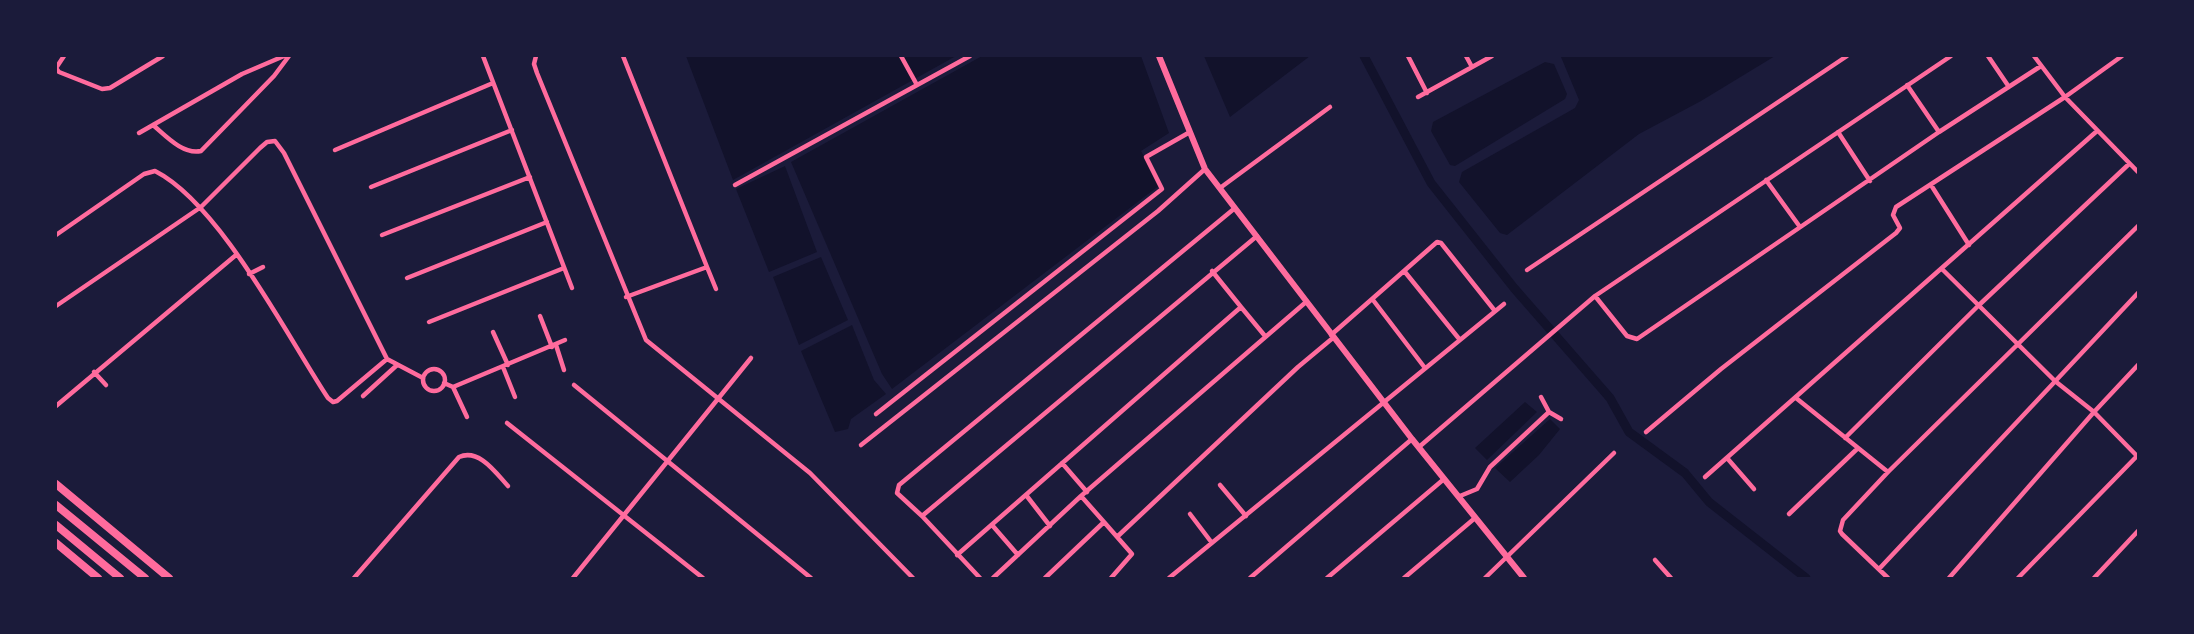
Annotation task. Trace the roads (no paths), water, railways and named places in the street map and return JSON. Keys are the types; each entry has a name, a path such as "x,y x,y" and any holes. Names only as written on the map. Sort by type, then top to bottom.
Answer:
{"main road":[{"path":"56,484 169,579"},
{"path":"56,505 145,579"},
{"path":"56,525 120,579"},
{"path":"56,543 98,579"}],"street":[{"path":"64,56 57,62 56,68 59,72 94,87 110,88 163,56"},
{"path":"139,133 242,74 284,56"},
{"path":"153,125 184,150 194,153 201,151 274,76 289,56"},
{"path":"483,56 572,288"},
{"path":"536,56 534,64 537,73 626,297 646,340 810,472 912,579"},
{"path":"623,56 716,289"},
{"path":"901,56 917,85"},
{"path":"735,185 970,56"},
{"path":"1159,56 1205,169 1412,439 1460,496 1524,579"},
{"path":"1408,56 1427,93"},
{"path":"1466,56 1472,67"},
{"path":"1418,98 1492,56"},
{"path":"1527,270 1847,56"},
{"path":"1419,447 1595,296 1951,56"},
{"path":"1988,56 2009,87"},
{"path":"2034,56 2065,97 2139,172"},
{"path":"1646,432 1721,369 1896,233 1900,228 1893,215 1896,207 2065,97 2120,56"},
{"path":"1595,296 1627,336 1637,339 1940,132 2041,66"},
{"path":"335,150 494,83"},
{"path":"1907,85 1940,132"},
{"path":"1220,188 1330,107"},
{"path":"371,187 512,130"},
{"path":"1705,477 2097,131"},
{"path":"876,414 1162,189 1146,157 1190,132"},
{"path":"1838,132 1870,181"},
{"path":"56,306 201,207 260,148 267,142 275,141 284,153 387,359 396,366 423,378 428,390 438,390 445,378 439,370 429,370 423,378"},
{"path":"1845,438 1978,306 2129,164"},
{"path":"861,445 1158,211 1205,169"},
{"path":"56,235 150,171 162,174 201,207 249,274 328,398 333,402 387,359"},
{"path":"382,235 530,177"},
{"path":"1766,180 1800,227"},
{"path":"1931,185 1969,245"},
{"path":"980,579 922,516 897,493 899,485 1235,208"},
{"path":"406,278 547,222"},
{"path":"1888,579 1840,531 1843,520 1888,472 2139,226"},
{"path":"922,516 1212,271 1257,236"},
{"path":"1118,536 1298,367 1436,243 1440,242 1495,311"},
{"path":"56,406 236,255"},
{"path":"249,274 263,267"},
{"path":"626,297 707,267"},
{"path":"429,322 564,268"},
{"path":"1942,269 2055,381 2094,412 2138,456 2018,579"},
{"path":"1212,271 1265,336"},
{"path":"1405,272 1460,340"},
{"path":"1879,568 2139,292"},
{"path":"1373,300 1425,368"},
{"path":"993,579 1081,496 1306,302"},
{"path":"1169,579 1504,304"},
{"path":"957,555 1241,307"},
{"path":"540,316 564,370"},
{"path":"493,332 515,397"},
{"path":"453,387 565,340"},
{"path":"573,579 751,358"},
{"path":"1949,579 2094,412 2139,365"},
{"path":"363,396 396,366"},
{"path":"94,372 106,385"},
{"path":"444,383 453,387 467,417"},
{"path":"573,385 668,460 811,579"},
{"path":"1541,397 1549,412 1561,419"},
{"path":"1796,398 1888,472"},
{"path":"1460,496 1477,489 1490,467 1549,412"},
{"path":"507,423 703,579"},
{"path":"1250,579 1412,439"},
{"path":"1789,514 1857,449"},
{"path":"354,579 459,457 467,453 476,455 508,486"},
{"path":"1485,579 1614,453"},
{"path":"1727,458 1754,489"},
{"path":"1062,463 1087,492"},
{"path":"1327,579 1444,479"},
{"path":"1220,485 1245,516"},
{"path":"1026,495 1050,526"},
{"path":"1081,496 1132,554 1111,579"},
{"path":"1190,514 1212,543"},
{"path":"1404,579 1475,518"},
{"path":"1045,579 1104,522"},
{"path":"992,525 1018,555"},
{"path":"2094,579 2139,531"},
{"path":"1655,560 1671,579"}],"waterway":[{"path":"1364,56 1431,183 1514,288 1610,398 1629,432 1685,473 1709,502 1806,578"}]}
